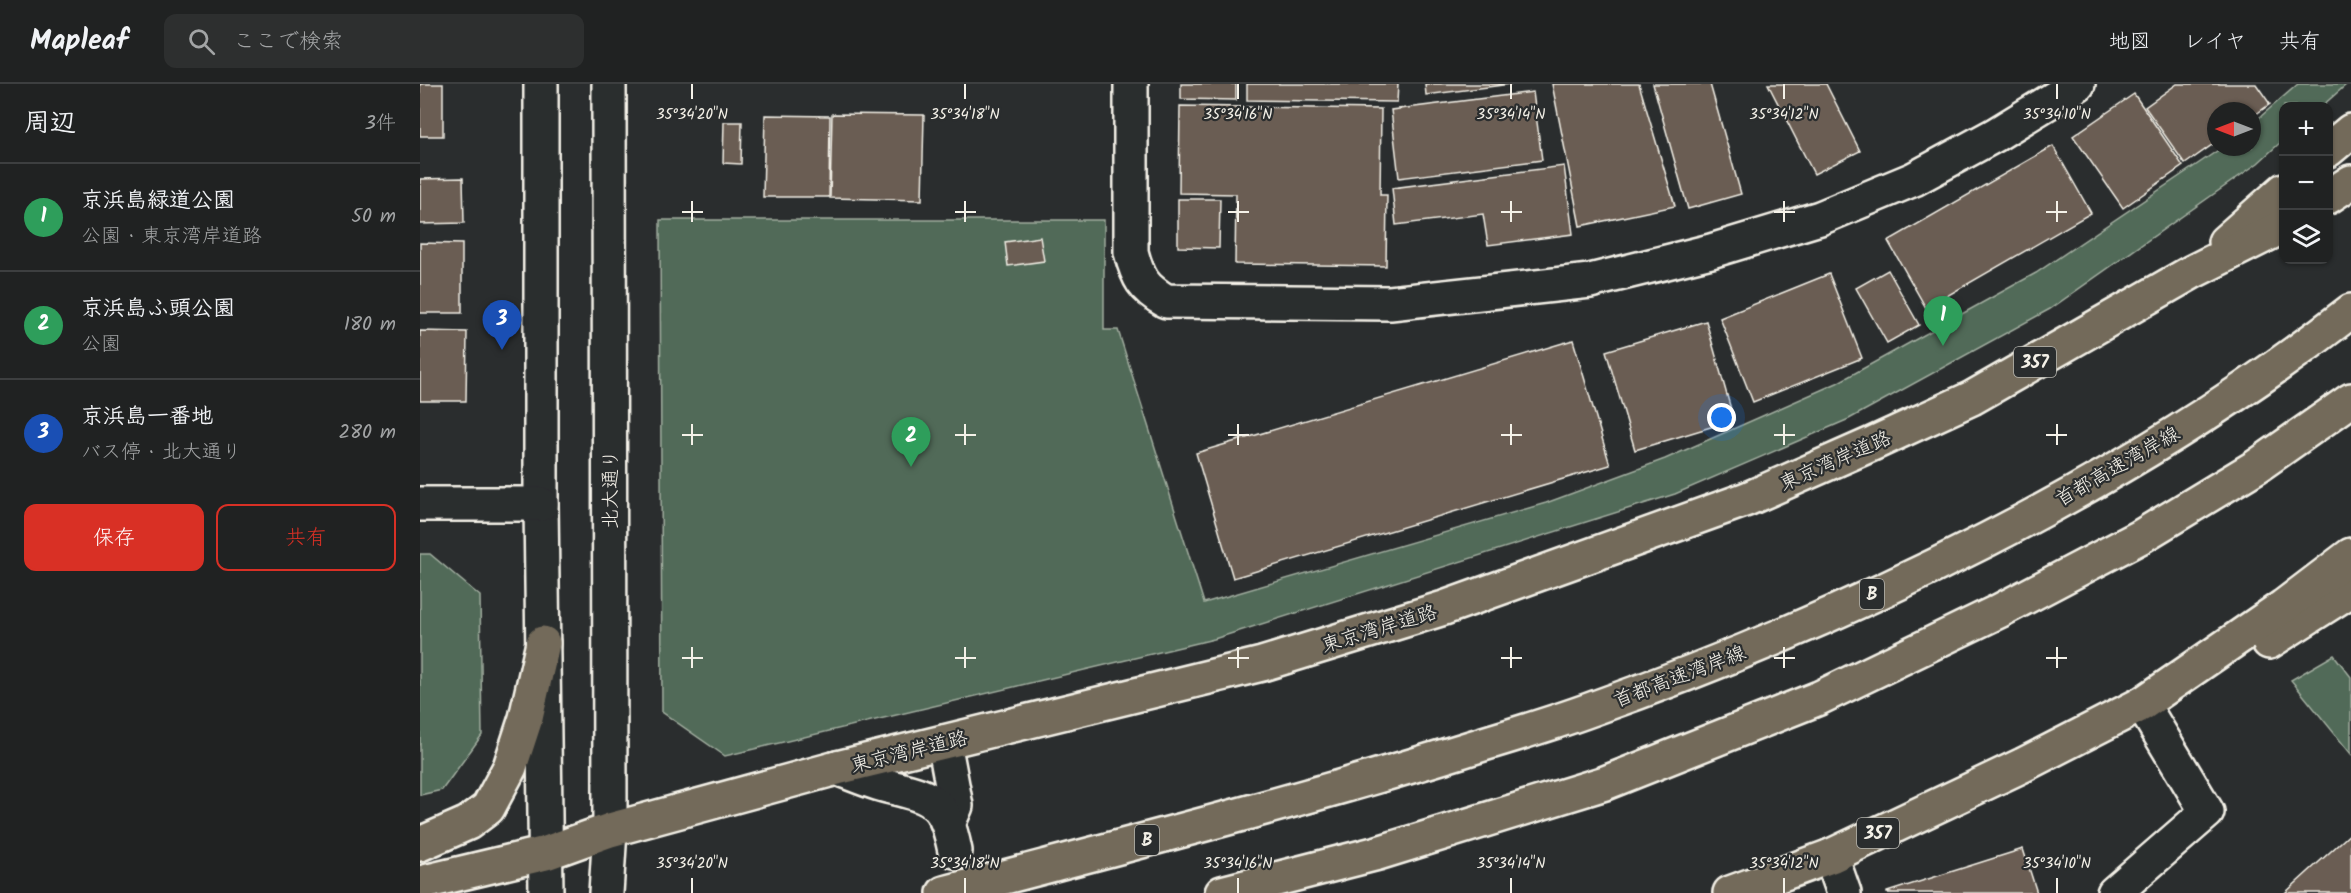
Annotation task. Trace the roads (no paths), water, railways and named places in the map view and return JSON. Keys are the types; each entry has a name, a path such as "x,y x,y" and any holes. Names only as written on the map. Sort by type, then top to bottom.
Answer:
{"highway":[{"path":"2333,146 2351,131"},
{"path":"2333,194 2351,182"},
{"path":"2192,272 2279,194"},
{"name":"東京湾岸道路","path":"420,883 546,853 610,830 837,768 1262,664 1444,608 1747,499 1972,398 2192,272 2279,228"},
{"name":"首都高速湾岸線","path":"944,893 1349,786 1587,711 1800,629 1967,548 2105,475 2218,407 2351,311"},
{"path":"1222,893 1378,853 1605,783 1819,698 1999,611 2140,537 2257,466 2351,400"},
{"name":"357","path":"1731,893 1831,856 2023,765 2143,703 2284,606 2351,555"},
{"path":"2143,703 2180,696 2351,590"},
{"path":"420,844 468,823 488,808 510,767 526,718 543,643"}],"street":[{"path":"541,84 541,504 546,893"},
{"name":"北大通り","path":"606,893 610,830 609,84"},
{"path":"1131,84 1131,252 1137,274 1148,291 1166,302 1389,303 1590,281 1711,251 1820,218 1914,179 1995,135 2078,84"},
{"path":"420,504 541,504"},
{"path":"2114,893 2207,812 2143,703"},
{"path":"837,768 933,800 952,836 956,806 944,742"},
{"path":"1831,856 1844,893"}],"place":[{"name":"京浜島緑道公園","path":"1943,346"},
{"name":"京浜島一番地","path":"502,350"},
{"name":"京浜島ふ頭公園","path":"911,467"}]}
